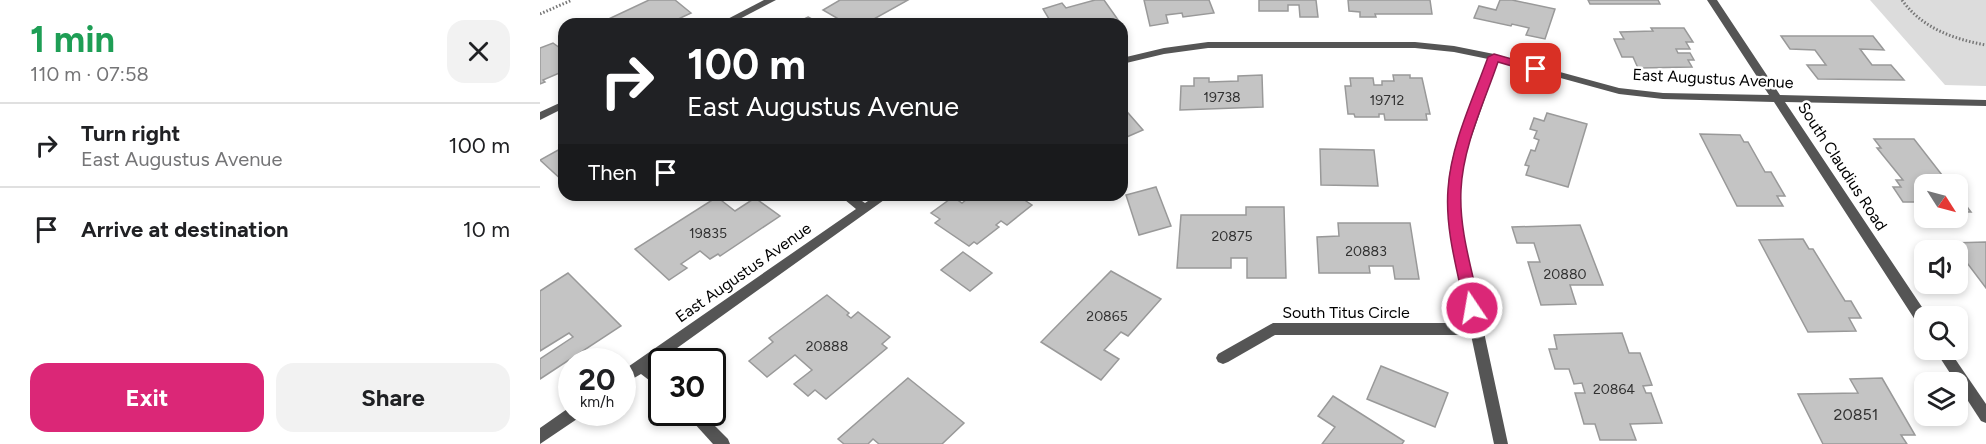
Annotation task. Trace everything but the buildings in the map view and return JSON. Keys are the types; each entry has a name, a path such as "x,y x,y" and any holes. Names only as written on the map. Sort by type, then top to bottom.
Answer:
{"street":[{"path":"735,18 771,0"},
{"name":"South Claudius Road","path":"1712,0 1914,307"},
{"name":"East Augustus Avenue","path":"1128,60 1164,51 1208,45 1415,45 1454,49 1494,57 1619,91 1663,96 1986,103"},
{"path":"1494,57 1460,153 1454,189 1455,225 1501,444"},
{"path":"540,116 558,107"},
{"path":"853,201 864,209"},
{"name":"East Augustus Avenue","path":"636,370 876,201"},
{"name":"South Titus Circle","path":"1223,358 1273,329 1477,329"},
{"path":"1949,360 1986,416"},
{"path":"642,366 648,371"},
{"path":"540,437 558,424"},
{"path":"705,426 723,444"}],"path":[{"path":"540,14 572,0"},
{"path":"1902,0 1929,26 1970,43 1986,45"}],"shaded area":[{"path":"1870,0 1986,0 1986,86 1945,85"}],"route":[{"path":"1472,308 1455,225 1454,189 1460,153 1494,57 1536,69"}]}
